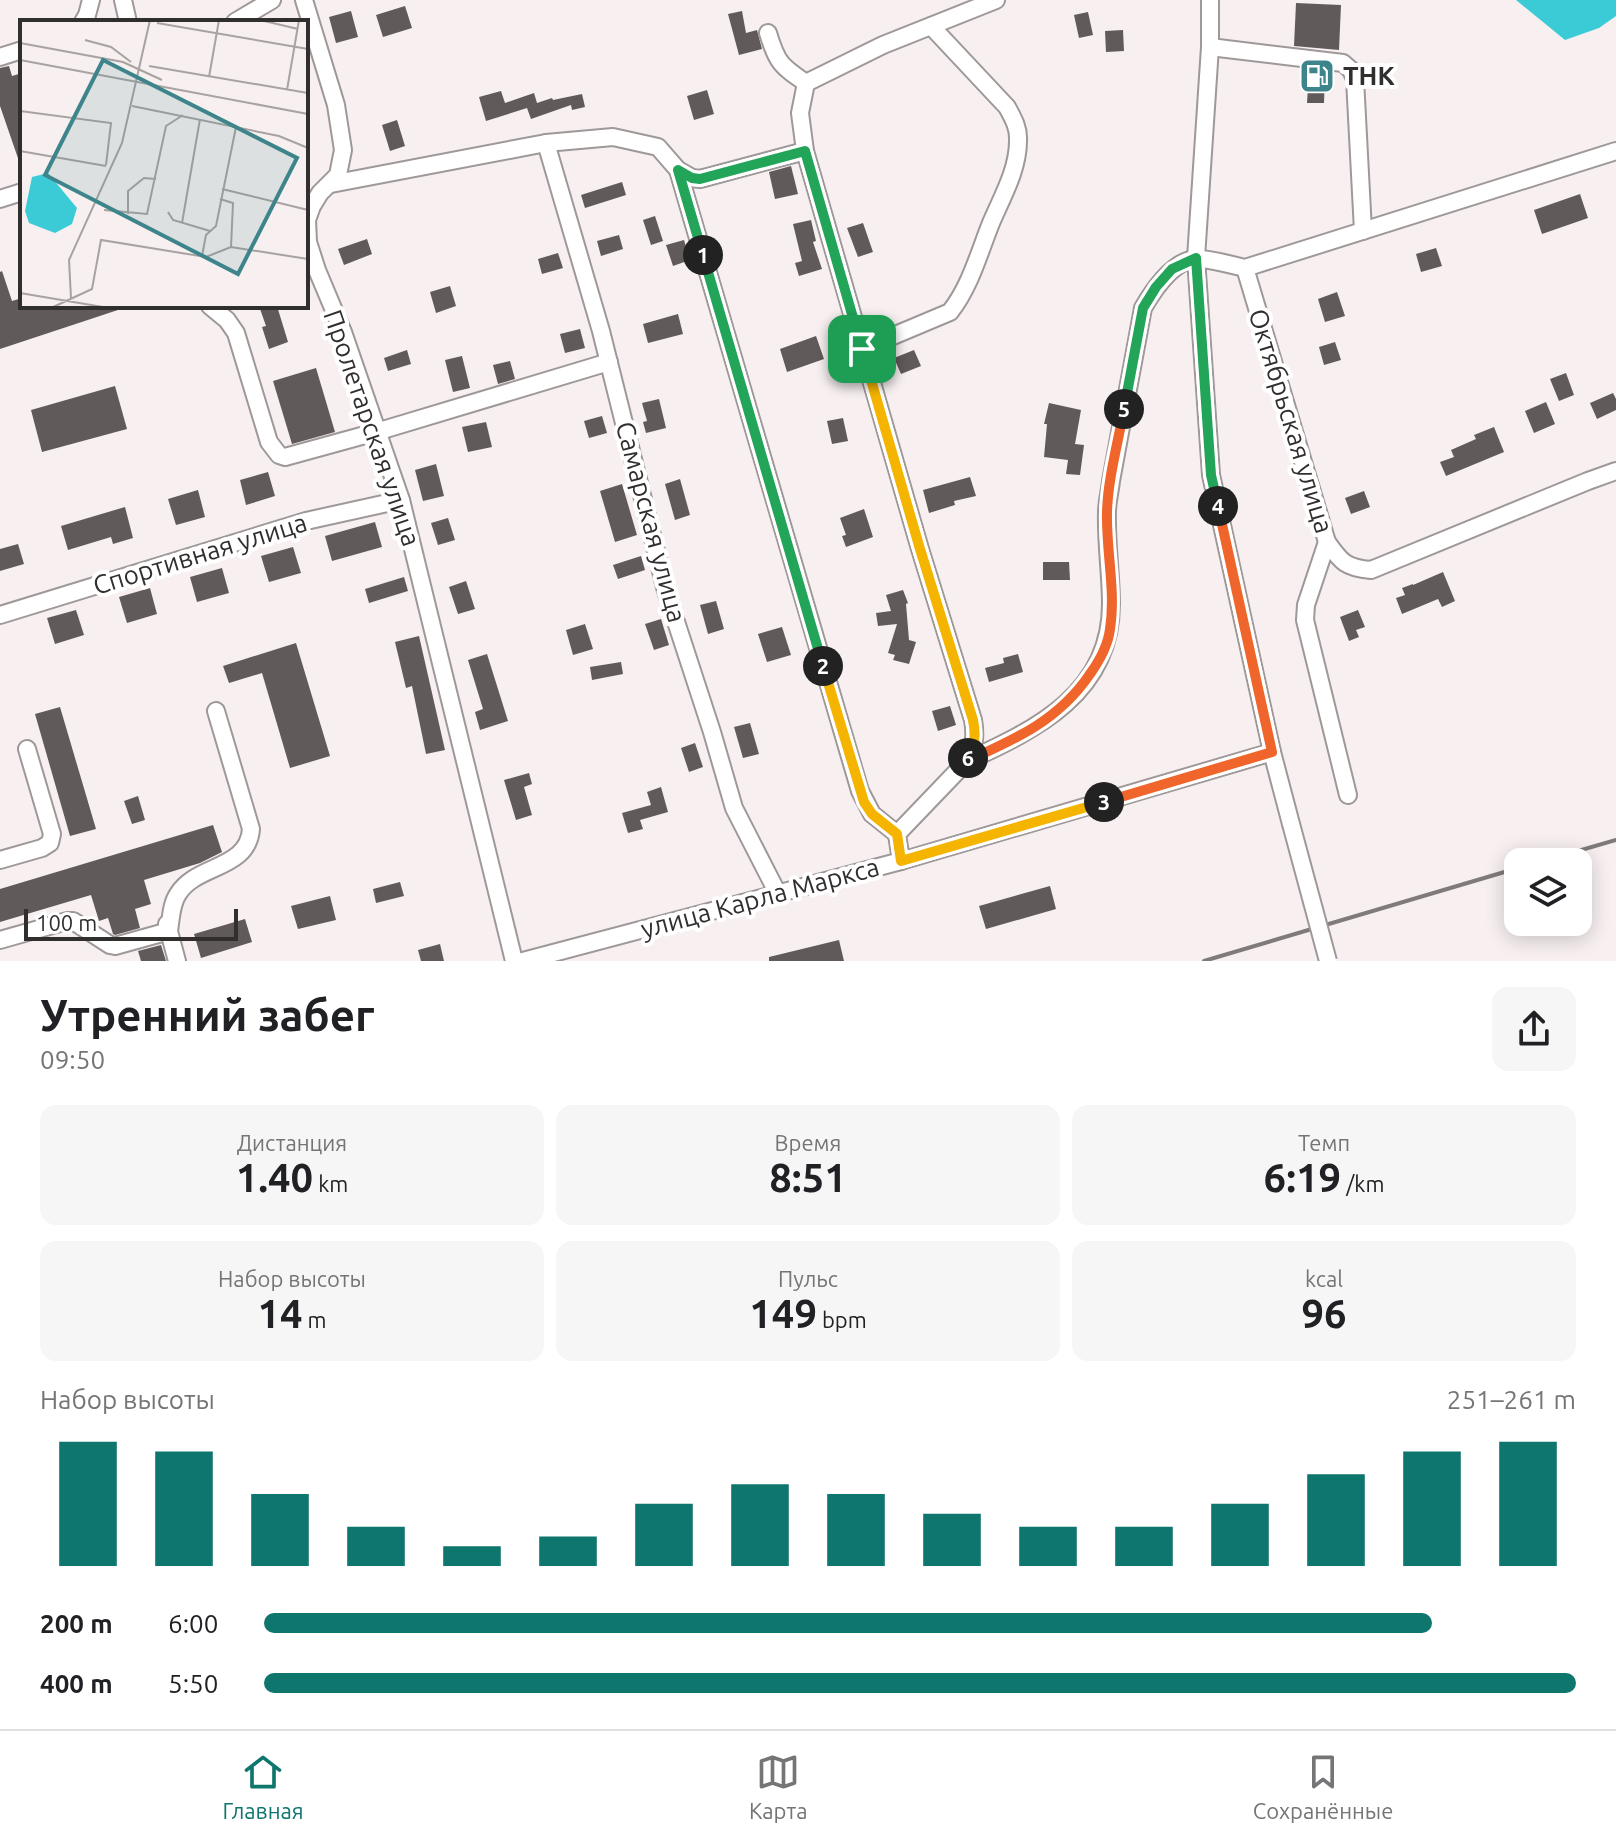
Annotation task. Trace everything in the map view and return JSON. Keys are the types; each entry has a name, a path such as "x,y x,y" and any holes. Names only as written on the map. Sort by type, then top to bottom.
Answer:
{"street":[{"path":"84,20 91,0"},
{"path":"123,0 128,20"},
{"path":"238,20 270,0"},
{"name":"Пролетарская улица","path":"304,0 336,105 343,150 338,175 320,193 308,217"},
{"path":"806,83 883,45 996,0"},
{"path":"1210,0 1210,47 1196,258 1211,475 1272,752 1328,961"},
{"path":"862,349 950,312 959,301 1012,175 1018,142 1016,123 1007,107 931,26"},
{"path":"768,33 775,56 784,68 806,83"},
{"path":"1210,47 1343,63 1351,70 1355,79 1363,231"},
{"path":"0,57 20,51"},
{"path":"806,83 800,113 805,151 976,734 967,761 897,834"},
{"path":"331,184 546,143 613,137 658,147 678,170 700,179 805,151"},
{"name":"Самарская улица","path":"546,143 609,362 666,591 734,808 778,894"},
{"path":"967,761 1045,721 1082,686 1105,649 1111,604 1107,510 1143,308 1172,269 1196,258 1245,268 1616,151"},
{"path":"678,170 860,791 872,814 897,834 901,861"},
{"path":"0,199 20,193"},
{"name":"Пролетарская улица","path":"308,242 343,332 401,500 514,961"},
{"name":"Октябрьская улица","path":"1245,268 1327,542 1338,558 1353,569 1371,570 1616,471"},
{"path":"212,308 236,333 269,442 279,455 285,457 609,362"},
{"name":"Спортивная улица","path":"0,615 306,521 401,500"},
{"path":"1327,542 1306,605 1305,620 1348,795"},
{"path":"169,931 174,902 183,887 238,856 250,839 251,829 216,711"},
{"path":"0,860 50,843 52,834 27,749"},
{"name":"улица Карла Маркса","path":"523,961 901,861 1272,752"},
{"path":"164,909 177,961"},
{"path":"0,940 67,921 73,921 115,946 169,931"}],"water":[{"path":"1516,0 1616,0 1616,16 1599,28 1565,40"}],"building":[{"name":"ТНК","path":"1296,3 1341,5 1339,50 1294,46"},
{"path":"405,6 412,28 383,37 376,15"},
{"path":"351,11 358,37 336,43 329,17"},
{"path":"742,11 746,33 757,30 762,49 739,55 728,14"},
{"path":"1088,12 1093,35 1079,38 1074,15"},
{"path":"1123,30 1124,51 1106,52 1105,31"},
{"path":"9,66 12,76 20,74 20,164 0,106 0,68"},
{"path":"1309,70 1325,72 1324,103 1307,103"},
{"path":"707,90 714,114 694,120 687,96"},
{"path":"501,91 505,103 534,93 537,103 582,94 585,107 572,110 571,105 531,119 527,108 486,121 479,97"},
{"path":"397,120 405,146 390,151 382,125"},
{"path":"791,166 798,194 775,199 769,172"},
{"path":"622,182 626,195 585,208 581,195"},
{"path":"1580,194 1588,218 1542,234 1534,210"},
{"path":"655,216 663,241 651,245 643,220"},
{"path":"811,220 816,241 813,242 822,269 799,276 795,263 802,261 793,224"},
{"path":"863,223 873,252 858,257 847,228"},
{"path":"619,235 623,249 601,256 597,241"},
{"path":"367,239 372,254 344,265 338,249"},
{"path":"684,240 690,260 673,266 666,245"},
{"path":"1436,248 1442,266 1421,272 1416,254"},
{"path":"558,253 563,268 542,274 538,259"},
{"path":"0,272 12,301 20,299 20,308 124,308 0,349"},
{"path":"450,286 456,306 436,313 430,292"},
{"path":"1337,292 1345,316 1325,322 1318,299"},
{"path":"260,308 278,308 288,342 269,349 262,327 266,326"},
{"path":"678,314 683,334 648,343 643,324"},
{"path":"580,329 585,348 565,353 560,334"},
{"path":"816,336 824,359 787,372 780,349"},
{"path":"1335,342 1341,360 1324,365 1319,347"},
{"path":"407,350 411,364 388,371 384,358"},
{"path":"914,350 921,366 901,374 894,358"},
{"path":"462,356 470,388 453,392 445,360"},
{"path":"510,361 515,379 498,384 493,365"},
{"path":"316,368 335,432 292,444 273,381"},
{"path":"1566,373 1574,395 1559,401 1550,379"},
{"path":"115,386 127,429 42,452 31,410"},
{"path":"1613,393 1616,410 1597,419 1590,403"},
{"path":"659,399 666,428 646,433 643,422 647,421 642,403"},
{"path":"1546,402 1555,424 1534,433 1525,411"},
{"path":"1049,403 1081,410 1075,444 1084,445 1080,475 1066,474 1068,460 1044,457 1047,424 1044,424"},
{"path":"602,416 607,433 589,438 584,421"},
{"path":"843,418 848,441 832,444 827,421"},
{"path":"486,422 492,447 468,452 462,427"},
{"path":"1494,427 1504,452 1446,476 1440,462 1454,457 1451,450"},
{"path":"436,464 444,496 423,501 415,470"},
{"path":"268,472 275,496 246,505 240,480"},
{"path":"970,477 976,496 954,501 955,505 929,513 923,490"},
{"path":"680,479 690,515 675,520 665,484"},
{"path":"622,484 637,535 615,542 600,491"},
{"path":"198,490 205,517 176,525 168,499"},
{"path":"1364,491 1370,507 1351,514 1345,498"},
{"path":"125,507 133,538 113,544 111,537 68,550 61,526"},
{"path":"864,509 873,537 846,547 842,536 846,535 840,518"},
{"path":"448,518 455,540 438,545 431,523"},
{"path":"375,522 382,547 332,561 325,536"},
{"path":"18,544 24,564 0,571 0,549"},
{"path":"293,547 301,573 269,582 261,556"},
{"path":"641,556 645,570 618,579 613,565"},
{"path":"1043,562 1069,562 1070,580 1043,580"},
{"path":"222,568 229,593 197,602 190,577"},
{"path":"1443,572 1455,601 1442,607 1438,599 1402,614 1396,598 1405,595 1402,588"},
{"path":"404,577 408,591 369,603 365,589"},
{"path":"466,581 475,609 458,614 449,587"},
{"path":"150,588 157,614 127,623 119,597"},
{"path":"903,590 908,603 909,640 916,642 909,664 893,660 895,655 888,653 897,624 878,626 876,613 891,611 886,595"},
{"path":"716,601 724,629 708,634 700,605"},
{"path":"76,610 84,635 55,644 47,618"},
{"path":"1358,610 1365,627 1356,630 1359,637 1349,641 1340,617"},
{"path":"661,619 669,645 654,650 645,624"},
{"path":"585,624 593,649 573,655 566,630"},
{"path":"782,627 791,655 767,662 758,634"},
{"path":"419,636 445,750 426,754 412,686 406,688 395,642"},
{"path":"296,643 330,756 290,768 262,673 229,683 223,666"},
{"path":"487,654 508,721 480,730 475,712 483,709 468,660"},
{"path":"1018,654 1023,672 989,682 985,668 1004,663 1003,658"},
{"path":"621,662 623,674 592,680 590,667"},
{"path":"950,706 956,725 938,731 932,711"},
{"path":"60,707 96,829 70,836 35,714"},
{"path":"750,723 759,754 743,758 734,727"},
{"path":"695,743 703,767 689,772 681,748"},
{"path":"529,773 532,784 524,787 532,815 516,820 504,780"},
{"path":"661,787 668,812 640,820 643,829 628,833 622,813 651,805 647,792"},
{"path":"138,796 145,820 132,824 124,801"},
{"path":"213,825 222,852 200,863 144,880 151,904 135,909 140,928 113,934 108,918 99,921 91,895 0,922 0,889"},
{"path":"400,882 404,896 376,903 373,889"},
{"path":"1050,886 1056,909 986,929 979,906"},
{"path":"330,896 336,920 298,929 291,906"},
{"path":"245,919 252,942 201,958 194,934"},
{"path":"839,940 844,961 769,961 769,957"},
{"path":"440,944 444,961 421,961 418,950"},
{"path":"161,945 166,961 141,961 138,951"}],"railway":[{"path":"1588,848 1616,840"},
{"path":"1204,961 1504,872"}],"place":[{"name":"ТНК","path":"1317,76"}],"route":[{"path":"805,151 862,349 973,720 976,734 967,761 1045,721 1082,686 1105,649 1111,604 1107,510 1143,308 1172,269 1196,258 1211,475 1272,752 901,861 897,834 872,814 860,791 678,170 700,179 805,151"}]}
